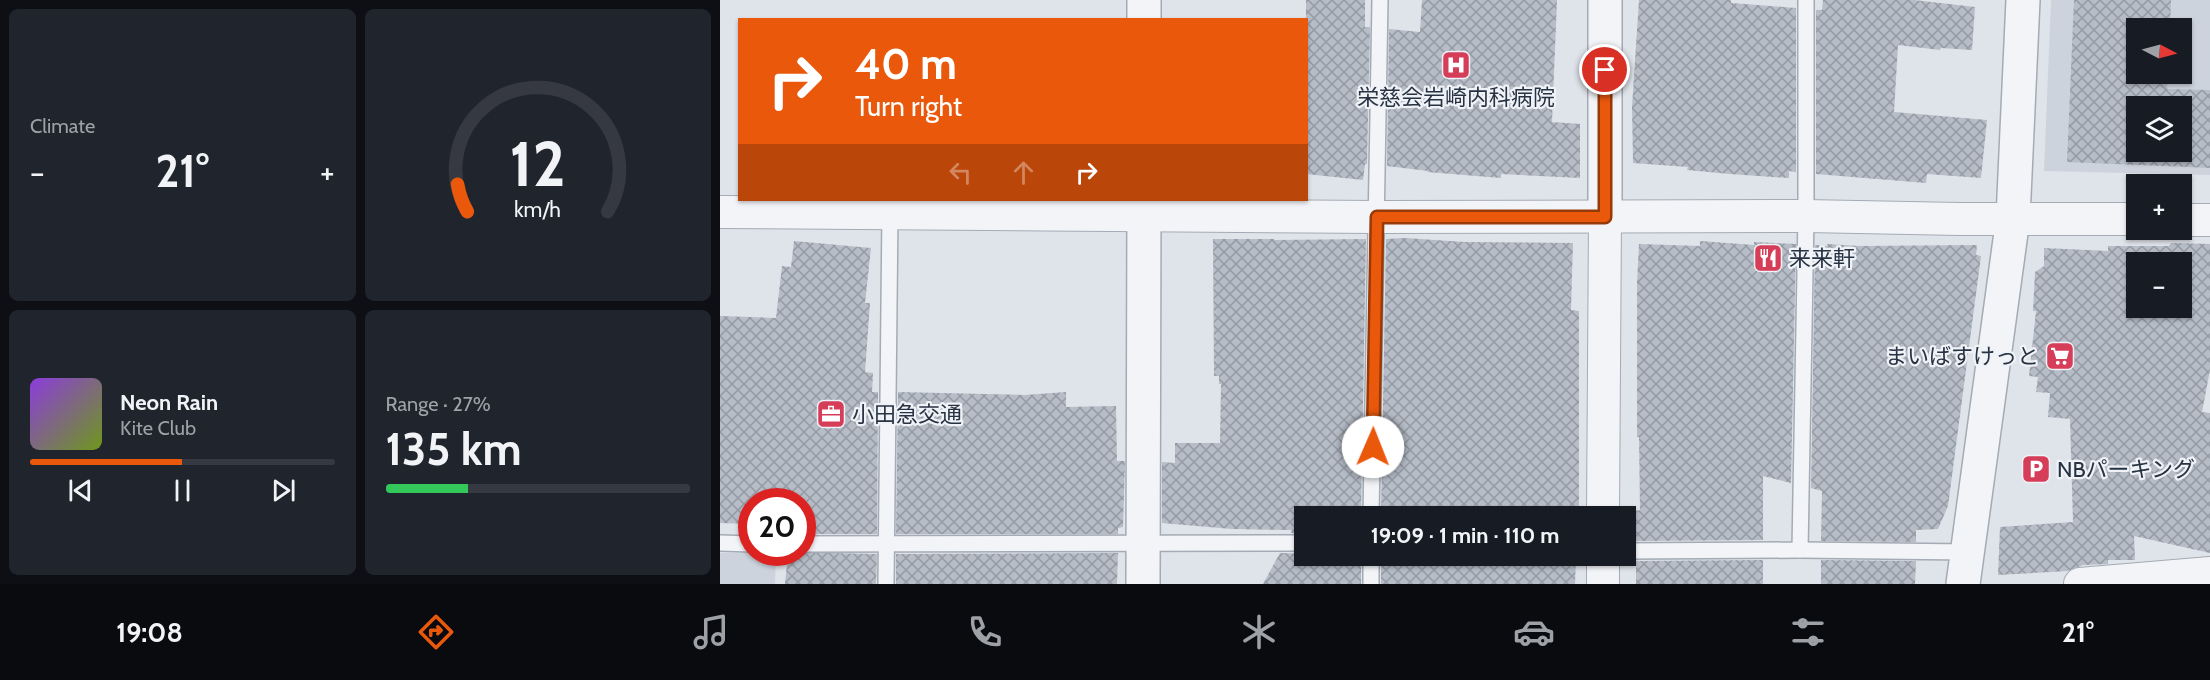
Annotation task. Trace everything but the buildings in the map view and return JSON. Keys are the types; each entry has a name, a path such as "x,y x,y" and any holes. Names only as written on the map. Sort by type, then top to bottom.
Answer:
{"street":[{"path":"1144,0 1144,18"},
{"path":"1603,506 1605,0"},
{"path":"1963,584 2013,219 2023,0"},
{"path":"1143,584 1144,207"},
{"path":"720,212 890,213 1144,207 1377,217 1806,216 2126,219"},
{"path":"2192,220 2210,220"},
{"path":"1603,566 1603,584"},
{"path":"2080,584 2151,581 2210,573"}],"lane":[{"path":"1371,506 1380,0"},
{"path":"1800,550 1806,216 1806,0"},
{"path":"886,584 890,213"},
{"path":"720,543 738,544"},
{"path":"816,544 886,546 1294,543"},
{"path":"1636,551 1967,552"},
{"path":"1371,566 1371,584"}],"shaded area":[{"path":"2051,0 2210,0 2210,175 2044,171"},
{"path":"720,553 738,553 738,566 776,566 775,584 720,584"}],"place":[{"name":"栄慈会岩崎内科病院","path":"1456,65"},
{"name":"来来軒","path":"1768,258"},
{"name":"まいばすけっと","path":"2060,356"},
{"name":"小田急交通","path":"831,414"},
{"name":"NBパーキング","path":"2036,469"}],"route":[{"path":"1373,447 1377,217 1605,217 1605,70"}]}
